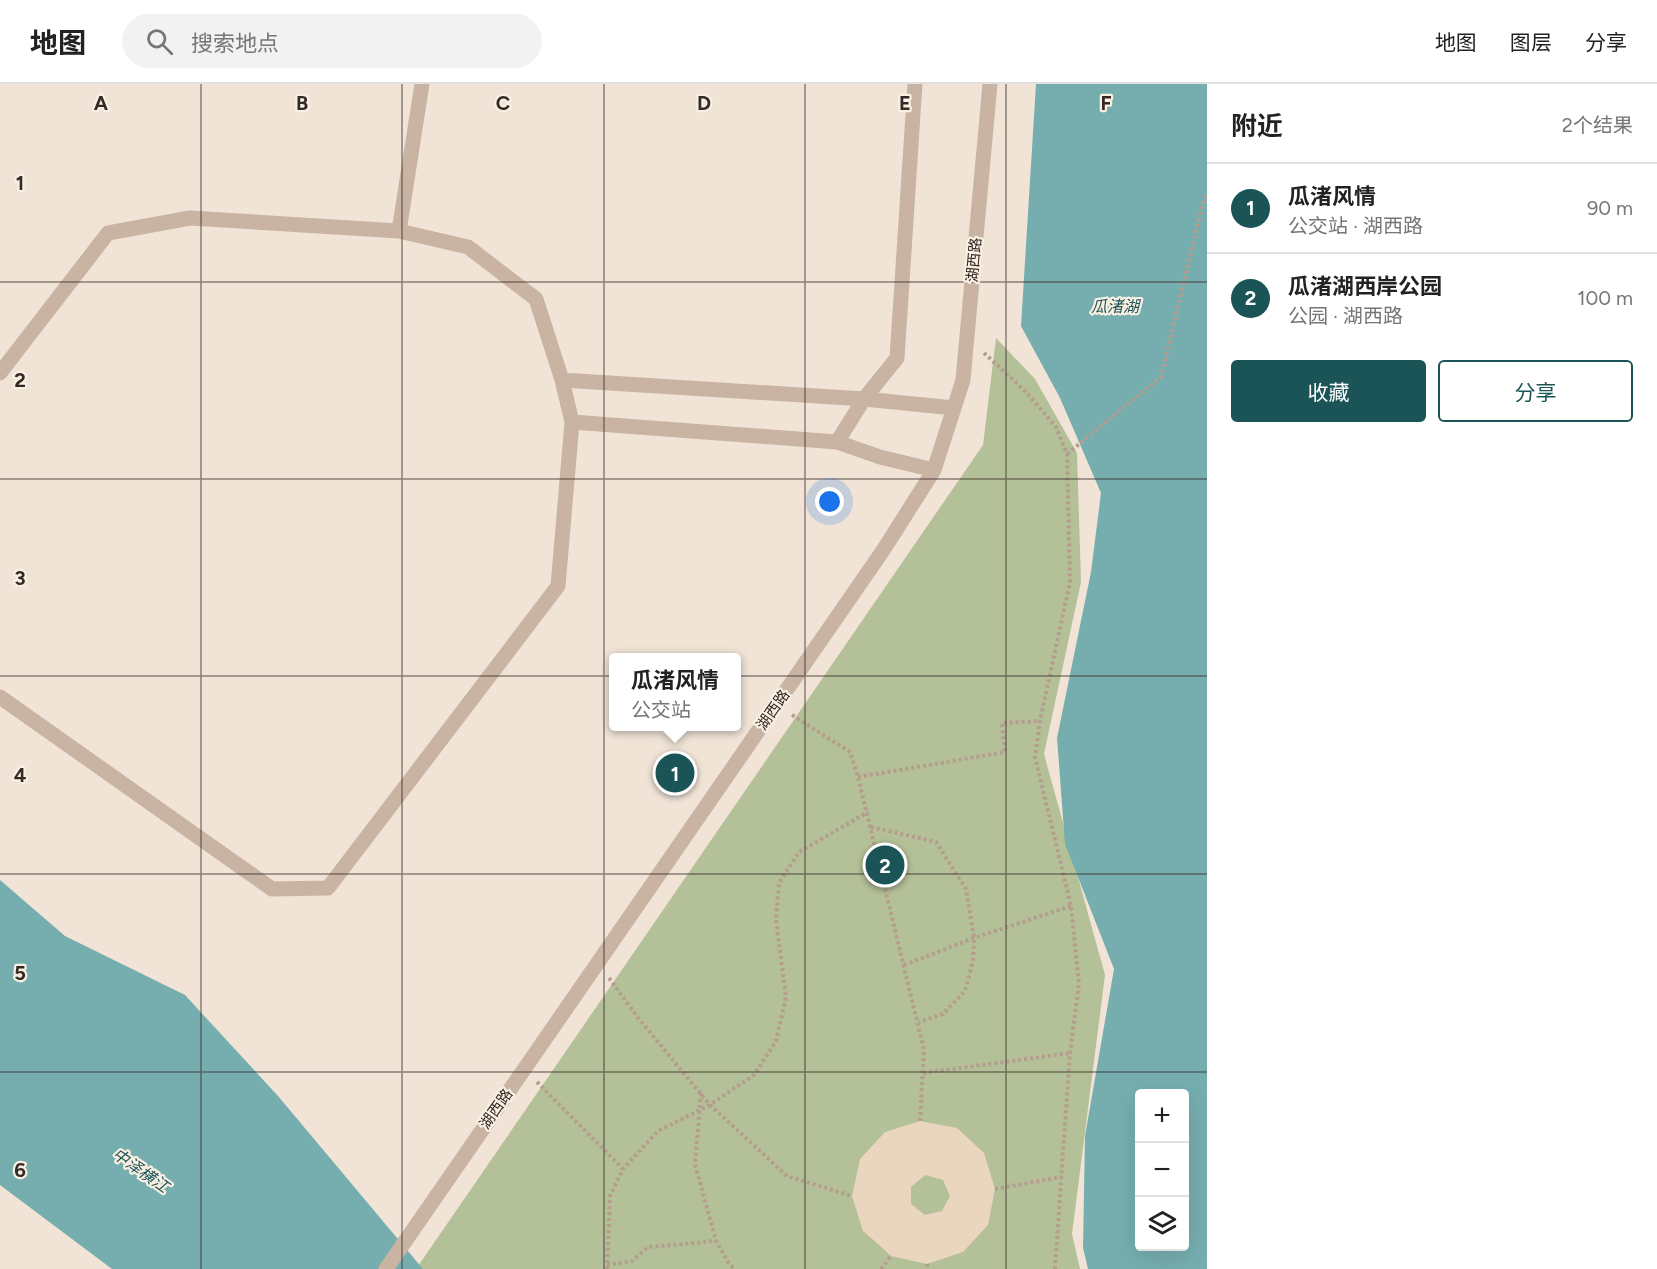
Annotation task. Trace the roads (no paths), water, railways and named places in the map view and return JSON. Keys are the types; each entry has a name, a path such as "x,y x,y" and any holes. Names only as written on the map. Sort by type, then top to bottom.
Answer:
{"street":[{"path":"399,231 422,84"},
{"path":"837,442 864,399 897,358 915,84"},
{"name":"湖西路","path":"386,1269 884,549 934,470 963,380 990,84"},
{"path":"0,373 108,233 190,218 399,231 468,247 536,299 562,380 572,422 558,586 328,888 272,889 0,697"},
{"path":"562,380 864,399 954,408"},
{"path":"572,422 837,442 880,457 934,470"}],"water":[{"name":"瓜渚湖","path":"1036,84 1207,84 1207,1269 1088,1269 1083,1248 1085,1136 1114,969 1065,844 1057,738 1091,572 1101,493 1060,398 1021,326"},
{"name":"中泽横江","path":"0,880 65,936 185,995 278,1096 423,1269 112,1269 0,1185"}],"place":[{"name":"瓜渚风情","path":"675,773"},
{"name":"瓜渚湖西岸公园","path":"885,865"}]}
